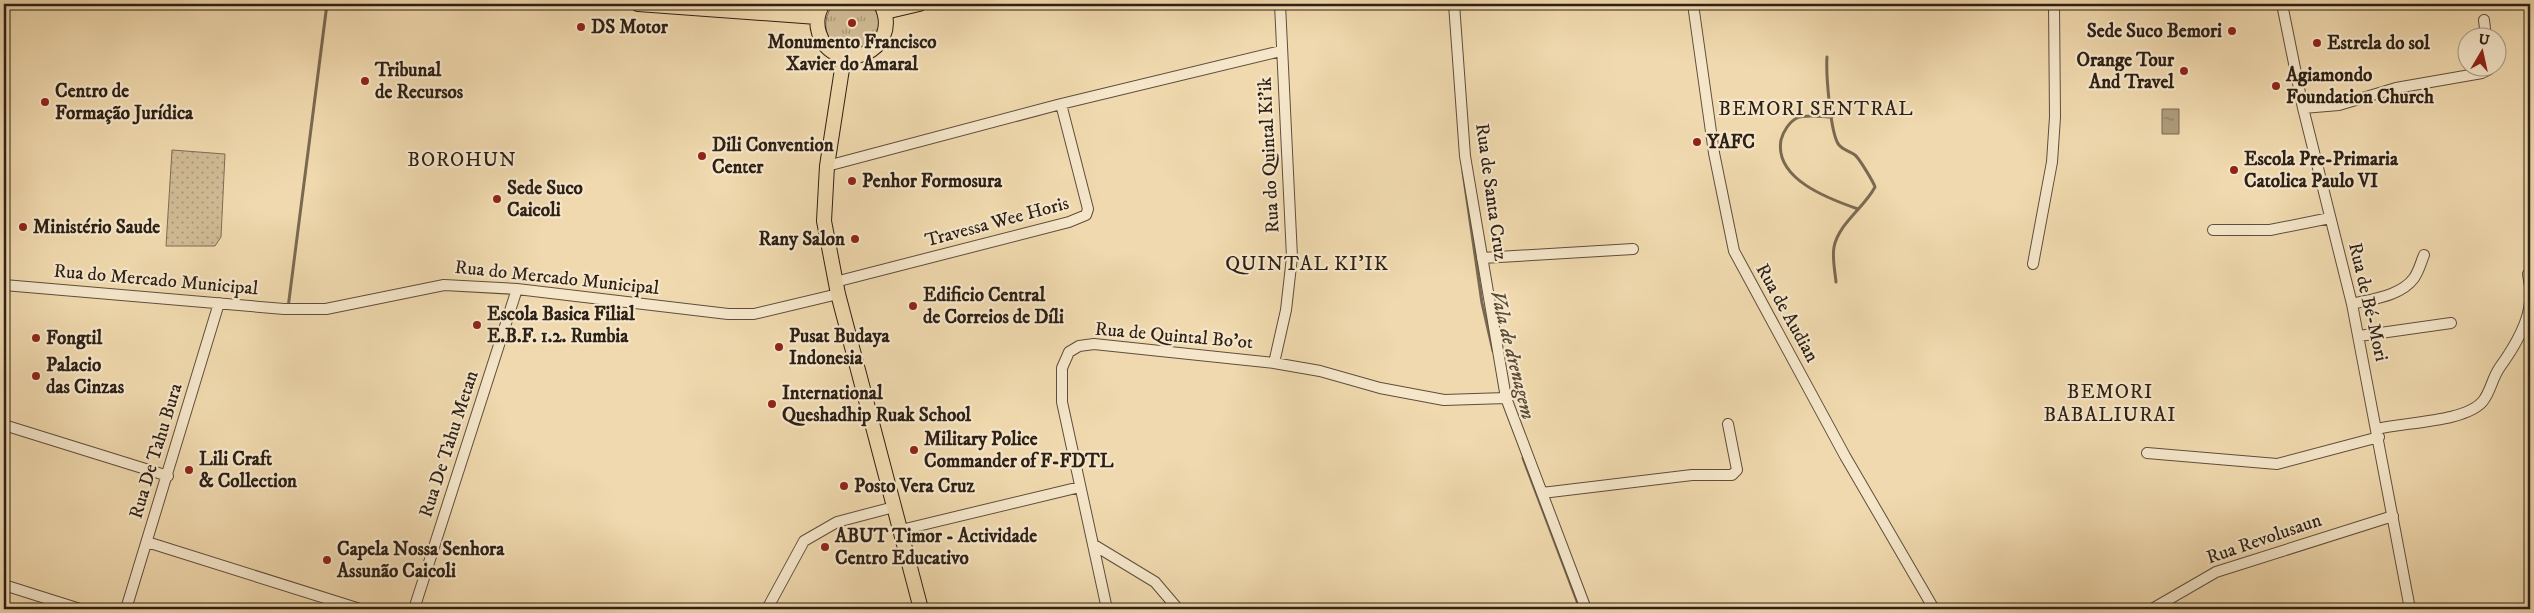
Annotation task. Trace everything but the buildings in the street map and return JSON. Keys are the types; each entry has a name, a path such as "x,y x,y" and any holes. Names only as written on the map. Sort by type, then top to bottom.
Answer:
{"main road":[{"path":"638,4 818,17"},
{"path":"823,4 818,17 817,28 826,46 844,56 865,55 881,42 887,22 883,8 919,4"},
{"path":"844,56 826,166 824,221 837,288 921,609"}],"street":[{"name":"Rua do Quintal Ki'ik","path":"1274,363 1286,310 1292,257 1280,4"},
{"name":"Rua de Santa Cruz","path":"1454,4 1465,156 1482,258 1501,398 1542,493 1586,609"},
{"name":"Rua de Audian","path":"1693,4 1714,153 1734,251 1846,456 1934,609"},
{"path":"2033,264 2052,162 2056,117 2054,4"},
{"name":"Rua de Bé-Mori","path":"2282,4 2302,108 2359,336 2410,609"},
{"path":"2484,20 2485,28"},
{"path":"826,166 1061,104 1281,51"},
{"path":"2302,108 2339,105 2396,88 2456,78"},
{"name":"Travessa Wee Horis","path":"837,288 1069,222 1086,215 1088,209 1061,104"},
{"path":"2213,230 2270,230 2330,218"},
{"path":"1482,258 1633,248"},
{"path":"2352,304 2389,295 2402,288 2414,278 2424,255"},
{"path":"2528,274 2530,286"},
{"name":"Rua do Mercado Municipal","path":"4,285 284,309 326,309 444,285 517,289 728,314 754,314 837,288"},
{"name":"Rua De Tahu Metan","path":"414,609 517,289"},
{"path":"2147,453 2277,464 2378,432 2450,418 2470,412 2477,407 2487,394 2492,377 2518,337 2530,302"},
{"name":"Rua De Tahu Bura","path":"126,609 168,476 219,303"},
{"path":"2359,336 2451,323"},
{"name":"Rua de Quintal Bo'ot","path":"1107,609 1062,402 1062,368 1070,352 1079,346 1094,344 1274,363 1320,371 1380,388 1444,400 1501,398"},
{"path":"1542,493 1692,475 1732,475 1737,470 1728,424"},
{"path":"4,425 168,476"},
{"path":"901,530 1080,487"},
{"path":"767,609 804,540 837,522 894,507"},
{"name":"Rua Revolusaun","path":"2152,609 2216,572 2394,516"},
{"path":"147,542 360,609"},
{"path":"1094,545 1155,582 1178,609"},
{"path":"4,585 80,609"}],"green space":[{"path":"835,4 872,5 879,20 878,32 872,42 863,48 851,50 840,48 831,41 826,28 826,21 829,12"},
{"path":"172,150 225,154 221,237 215,246 166,246"}],"water":[{"path":"2162,109 2179,109 2179,134 2162,134"}],"waterway":[{"path":"288,308 327,4"},
{"path":"1827,57 1829,102 1836,139 1841,147 1857,157 1875,187 1865,202 1846,223 1837,238 1833,256 1836,282"},
{"path":"1832,117 1804,116 1791,122 1781,140 1781,154 1786,166 1806,185 1819,193 1858,209"},
{"name":"Vala de drenagem","path":"1463,172 1482,303 1493,351"},
{"name":"Vala de drenagem","path":"1523,458 1580,609"}],"place":[{"name":"Monumento Francisco Xavier do Amaral","path":"852,23"},
{"name":"DS Motor","path":"581,27"},
{"name":"Sede Suco Bemori","path":"2232,31"},
{"name":"Estrela do sol","path":"2317,43"},
{"name":"Orange Tour And Travel","path":"2184,71"},
{"name":"Tribunal de Recursos","path":"365,81"},
{"name":"Agiamondo Foundation Church","path":"2276,86"},
{"name":"Centro de Formação Jurídica","path":"45,102"},
{"name":"YAFC","path":"1697,142"},
{"name":"Dili Convention Center","path":"702,156"},
{"name":"Escola Pre-Primaria Catolica Paulo VI","path":"2234,170"},
{"name":"Penhor Formosura","path":"852,181"},
{"name":"Sede Suco Caicoli","path":"497,199"},
{"name":"Ministério Saude","path":"23,227"},
{"name":"Rany Salon","path":"855,239"},
{"name":"Edificio Central de Correios de Díli","path":"913,306"},
{"name":"Escola Basica Filial E.B.F. 1.2. Rumbia","path":"477,325"},
{"name":"Fongtil","path":"36,338"},
{"name":"Pusat Budaya Indonesia","path":"779,347"},
{"name":"Palacio das Cinzas","path":"36,376"},
{"name":"International Queshadhip Ruak School","path":"772,404"},
{"name":"Military Police Commander of F-FDTL","path":"914,450"},
{"name":"Lili Craft & Collection","path":"189,470"},
{"name":"Posto Vera Cruz","path":"844,486"},
{"name":"ABUT Timor - Actividade Centro Educativo","path":"825,547"},
{"name":"Capela Nossa Senhora Assunão Caicoli","path":"327,560"}],"district":[{"name":"BEMORI SENTRAL","path":"1816,109"},
{"name":"BOROHUN","path":"462,160"},
{"name":"QUINTAL KI'IK","path":"1307,264"},
{"name":"BEMORI BABALIURAI","path":"2110,404"}]}
